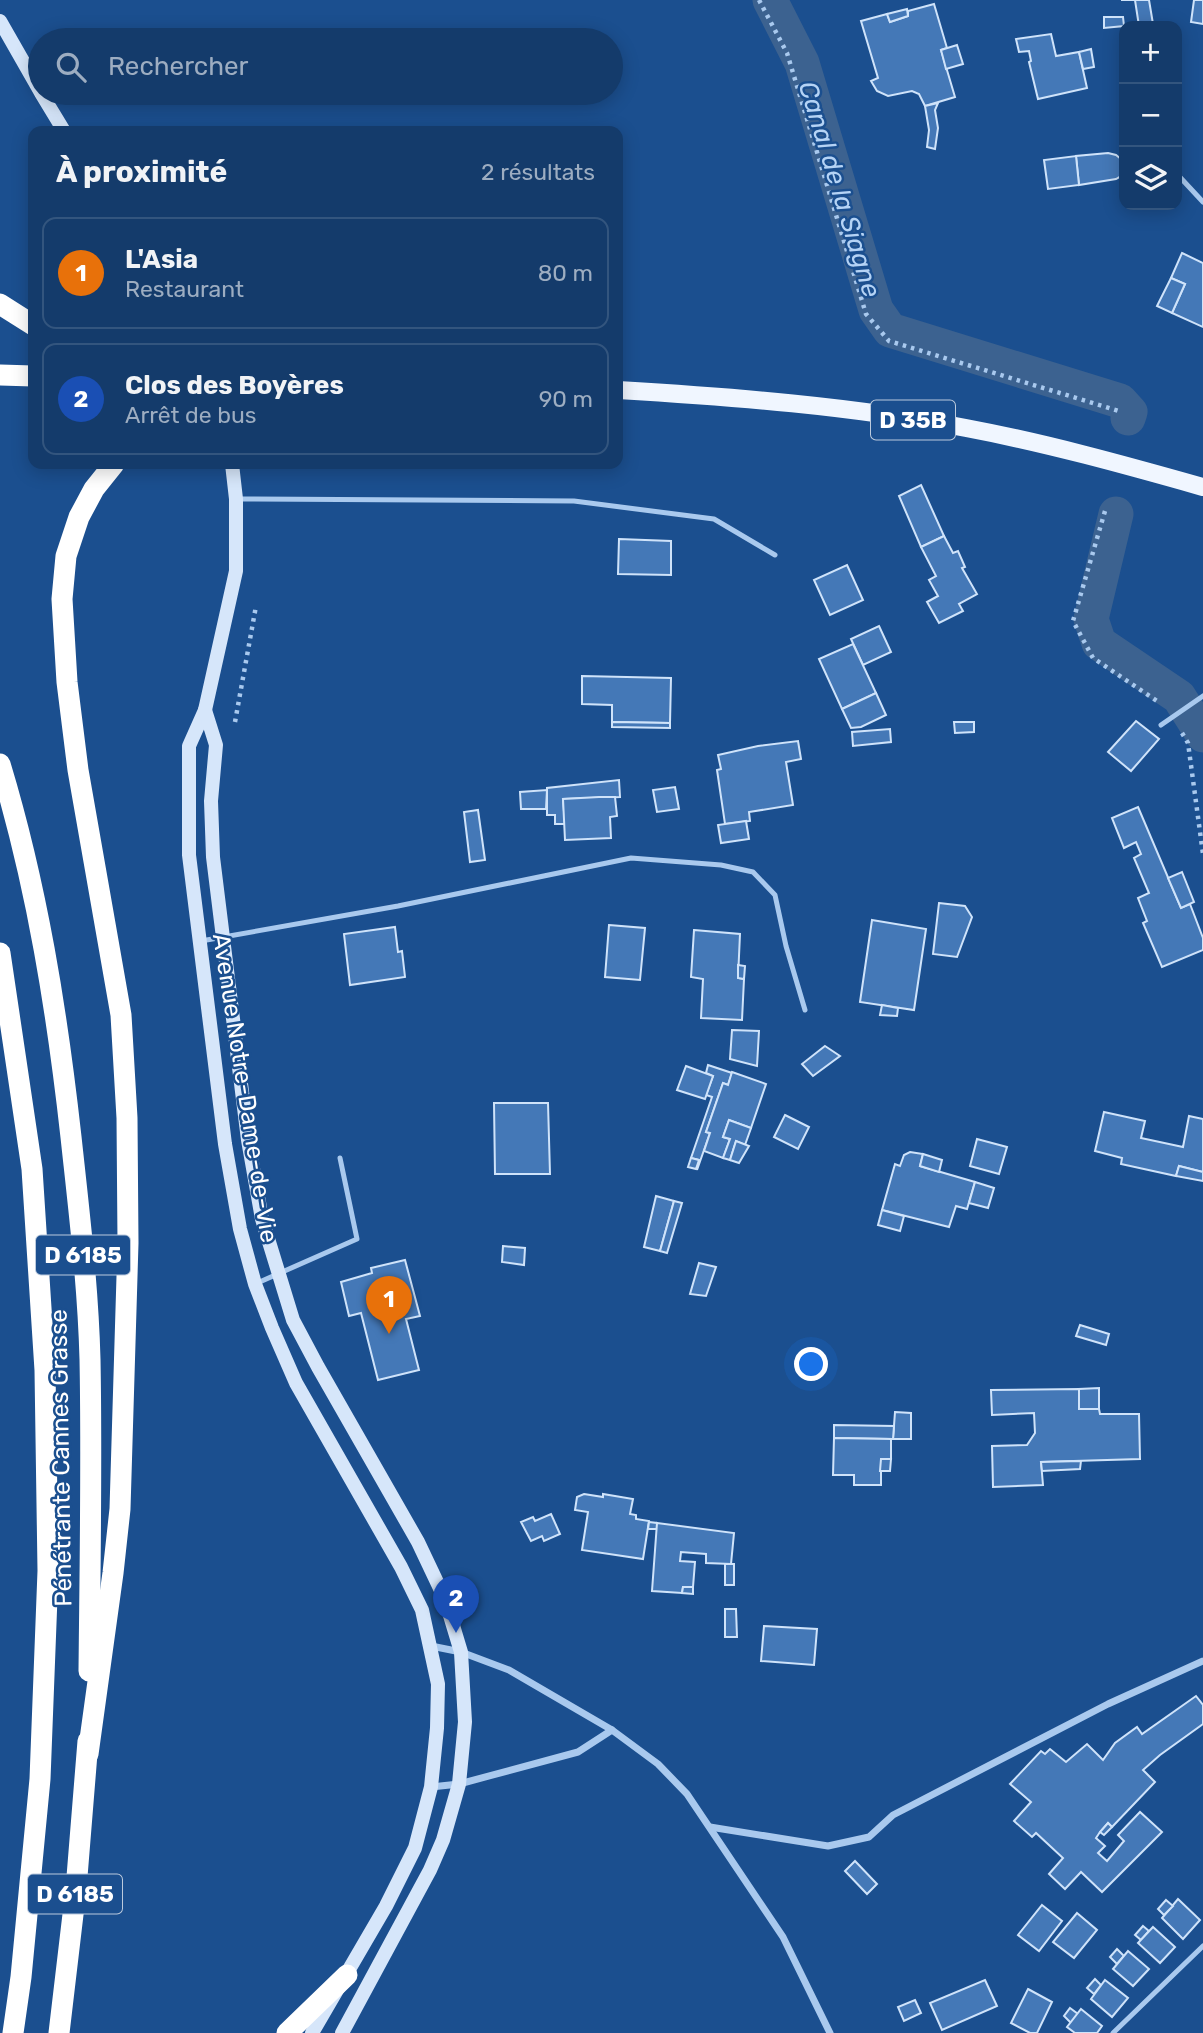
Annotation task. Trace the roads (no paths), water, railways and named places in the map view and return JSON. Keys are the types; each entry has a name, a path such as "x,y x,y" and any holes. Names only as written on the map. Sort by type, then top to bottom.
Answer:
{"highway":[{"path":"0,304 28,322"},
{"path":"0,375 28,376"},
{"path":"88,1754 120,1508 128,1243 127,1118 121,1015 78,770 67,682 62,599 66,556 79,517 94,489 110,469"},
{"name":"Pénétrante Cannes Grasse","path":"0,764 18,823 44,941 61,1054 84,1263 90,1355 88,1754 59,2033"},
{"name":"Pénétrante Cannes Grasse","path":"0,953 32,1169 45,1370 48,1571 40,1779 22,1977 13,2033"},
{"path":"287,2033 347,1975"}],"main road":[{"path":"0,21 28,69"},
{"path":"49,105 61,126"},
{"name":"D 35B","path":"623,390 719,396 841,409 966,428 1085,455 1203,487"},
{"name":"Avenue Notre-Dame-de-Vie","path":"233,469 236,499 236,571 205,710 189,746 189,855 225,1144 240,1230 255,1284 272,1328 296,1383 401,1567 422,1610 438,1684 431,1787 415,1848 386,1906 312,2033"},
{"name":"Avenue Notre-Dame-de-Vie","path":"205,710 216,745 211,801 214,857 248,1140 262,1219 293,1320 426,1558 445,1599 461,1652 465,1700 459,1784 443,1840 430,1870 342,2033"}],"street":[{"path":"430,1646 461,1652 509,1670 612,1730 658,1764 687,1794 783,1937 830,2033"},
{"path":"710,1826 828,1846 869,1837 893,1815 1108,1704 1203,1661"},
{"path":"431,1787 459,1784 579,1752 612,1730"}],"lane":[{"path":"1182,179 1203,202"},
{"path":"236,499 574,501 714,519 775,555"},
{"path":"1161,725 1201,697"},
{"path":"198,941 398,906 631,858 721,865 753,872 775,895 786,946 805,1010"},
{"path":"255,1284 357,1239 340,1158"},
{"path":"1113,2033 1203,1946"}],"waterway":[{"name":"Canal de la Siagne","path":"770,0 802,63 876,310 890,330 1120,401 1130,412 1128,418"},
{"name":"Canal de la Siagne","path":"1116,514 1091,619 1099,643 1179,697 1203,735"}],"place":[{"name":"L'Asia","path":"389,1334"},
{"name":"Clos des Boyères","path":"456,1633"}]}
